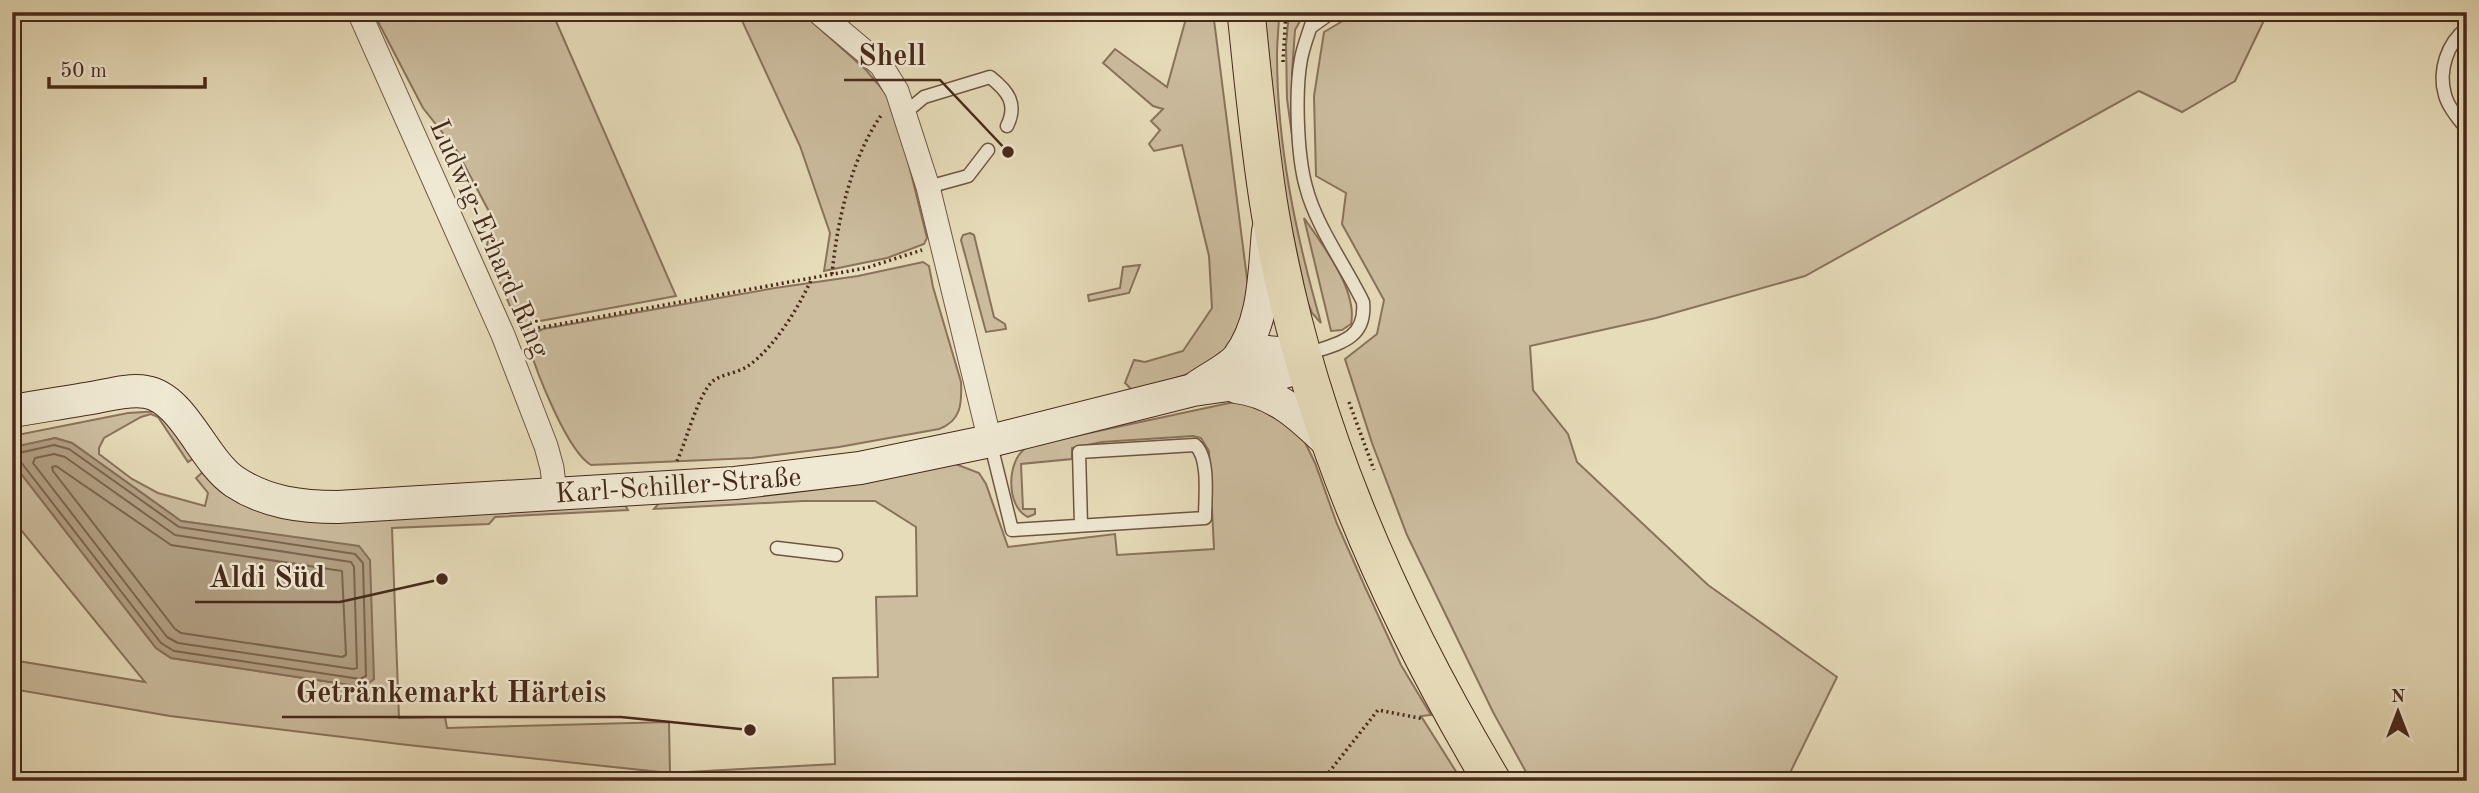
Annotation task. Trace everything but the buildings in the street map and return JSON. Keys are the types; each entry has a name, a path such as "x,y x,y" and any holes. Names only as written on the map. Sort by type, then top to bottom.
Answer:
{"main road":[{"path":"1246,12 1270,212 1303,355 1331,445 1349,496 1388,588 1444,698 1492,781"}],"street":[{"name":"Ludwig-Erhard-Ring","path":"359,12 503,335 547,446 555,493"},
{"path":"818,12 881,65 892,79 928,187 990,441"},
{"path":"1232,373 1259,313 1270,212"},
{"path":"1232,373 1267,352 1303,355"},
{"name":"Karl-Schiller-Straße","path":"12,411 108,395 146,392 171,404 209,456 234,481 268,499 292,505 338,507 788,478 893,463 1193,390 1232,373"},
{"path":"1232,373 1253,390 1277,399 1296,412 1331,445"}],"lane":[{"path":"1303,355 1349,339 1362,324 1364,314 1359,294 1325,231 1306,187 1302,163 1299,83 1301,58 1315,12"},
{"path":"1311,27 1332,12"},
{"path":"2467,28 2457,36 2448,52 2444,71 2445,96 2467,129"},
{"path":"903,108 924,97 990,76 1002,86 1012,102 1013,110 1007,126"},
{"path":"928,187 968,176 989,150"},
{"path":"990,441 1012,530 1205,518 1204,458 1199,449 1195,445 1079,452 1082,525"},
{"path":"777,548 836,555"}],"path":[{"path":"1283,70 1282,45 1286,12"},
{"path":"832,274 837,228 861,154 881,116 903,108"},
{"path":"539,326 832,274 893,260 941,243"},
{"path":"688,464 675,465 699,404 713,381 749,366 801,304 811,278"},
{"path":"519,331 523,341"},
{"path":"1346,394 1376,478"},
{"path":"1322,781 1378,710 1433,720"}],"shaded area":[{"path":"373,12 552,12 676,296 518,325 486,249 493,219 457,151 423,108"},
{"path":"738,12 801,12 866,70 888,96 902,137 927,238 924,244 887,258 824,271 830,233 800,146"},
{"path":"1184,12 1213,12 1249,294 1234,344 1191,373 1134,392 1125,383 1134,360 1145,362 1183,351 1212,308 1209,256 1182,145 1154,151 1149,144 1160,130 1151,121 1163,109 1153,106 1103,63 1115,49 1167,87 1185,22"},
{"path":"1264,12 1279,12 1278,89 1284,157 1296,224 1321,323 1312,313 1307,301 1284,193"},
{"path":"1289,12 1305,12 1295,30 1292,73 1297,172 1287,99 1286,45"},
{"path":"1358,12 2279,12 2267,14 2235,81 2182,112 2139,91 1805,276 1656,318 1530,346 1533,390 1568,434 1577,462 1708,585 1837,677 1786,781 1531,781 1493,712 1407,535 1372,443 1345,359 1377,334 1384,300 1342,224 1346,193 1316,176 1314,96 1324,32"},
{"path":"1304,218 1337,269 1349,297 1351,324 1342,330 1331,331"},
{"path":"963,235 974,235 994,317 1005,324 1006,329 986,332 961,240"},
{"path":"923,262 929,266 961,382 959,411 952,421 939,429 839,447 752,458 591,465 572,444 563,428 545,390 528,343 534,334 543,329 858,276"},
{"path":"1140,265 1129,293 1089,301 1088,295 1120,288 1123,267"},
{"path":"1234,402 1265,405 1301,434 1315,463 1337,524 1401,665 1431,715 1421,716 1462,781 670,781 669,773 170,716 12,689 12,660 145,682 12,519 12,462 156,648 171,658 363,687 374,679 359,547 181,521 72,443 55,438 12,449 12,436 128,413 161,411 194,458 188,462 158,417 151,414 104,438 99,454 132,479 158,493 205,506 208,493 196,478 205,470 258,506 625,505 628,510 495,517 489,524 392,528 399,718 445,717 447,728 669,722 670,773 835,764 833,678 878,677 876,597 917,596 916,527 875,501 803,501 654,509 659,503 953,463 979,473 986,484 1008,547 1115,534 1117,555 1214,549 1209,451 1201,438 1193,436 1102,442 1072,448 1072,459 1021,464 1023,509 1035,509 1035,514 1028,517 1021,512 1012,494 1012,473 1019,454 1032,445"}],"water":[{"path":"55,438 72,443 181,521 359,546 370,560 374,679 363,687 171,658 156,648 12,462 13,447"}],"place":[{"name":"Shell","path":"1008,152"},
{"name":"Aldi Süd","path":"442,579"},
{"name":"Getränkemarkt Härteis","path":"750,730"}]}
